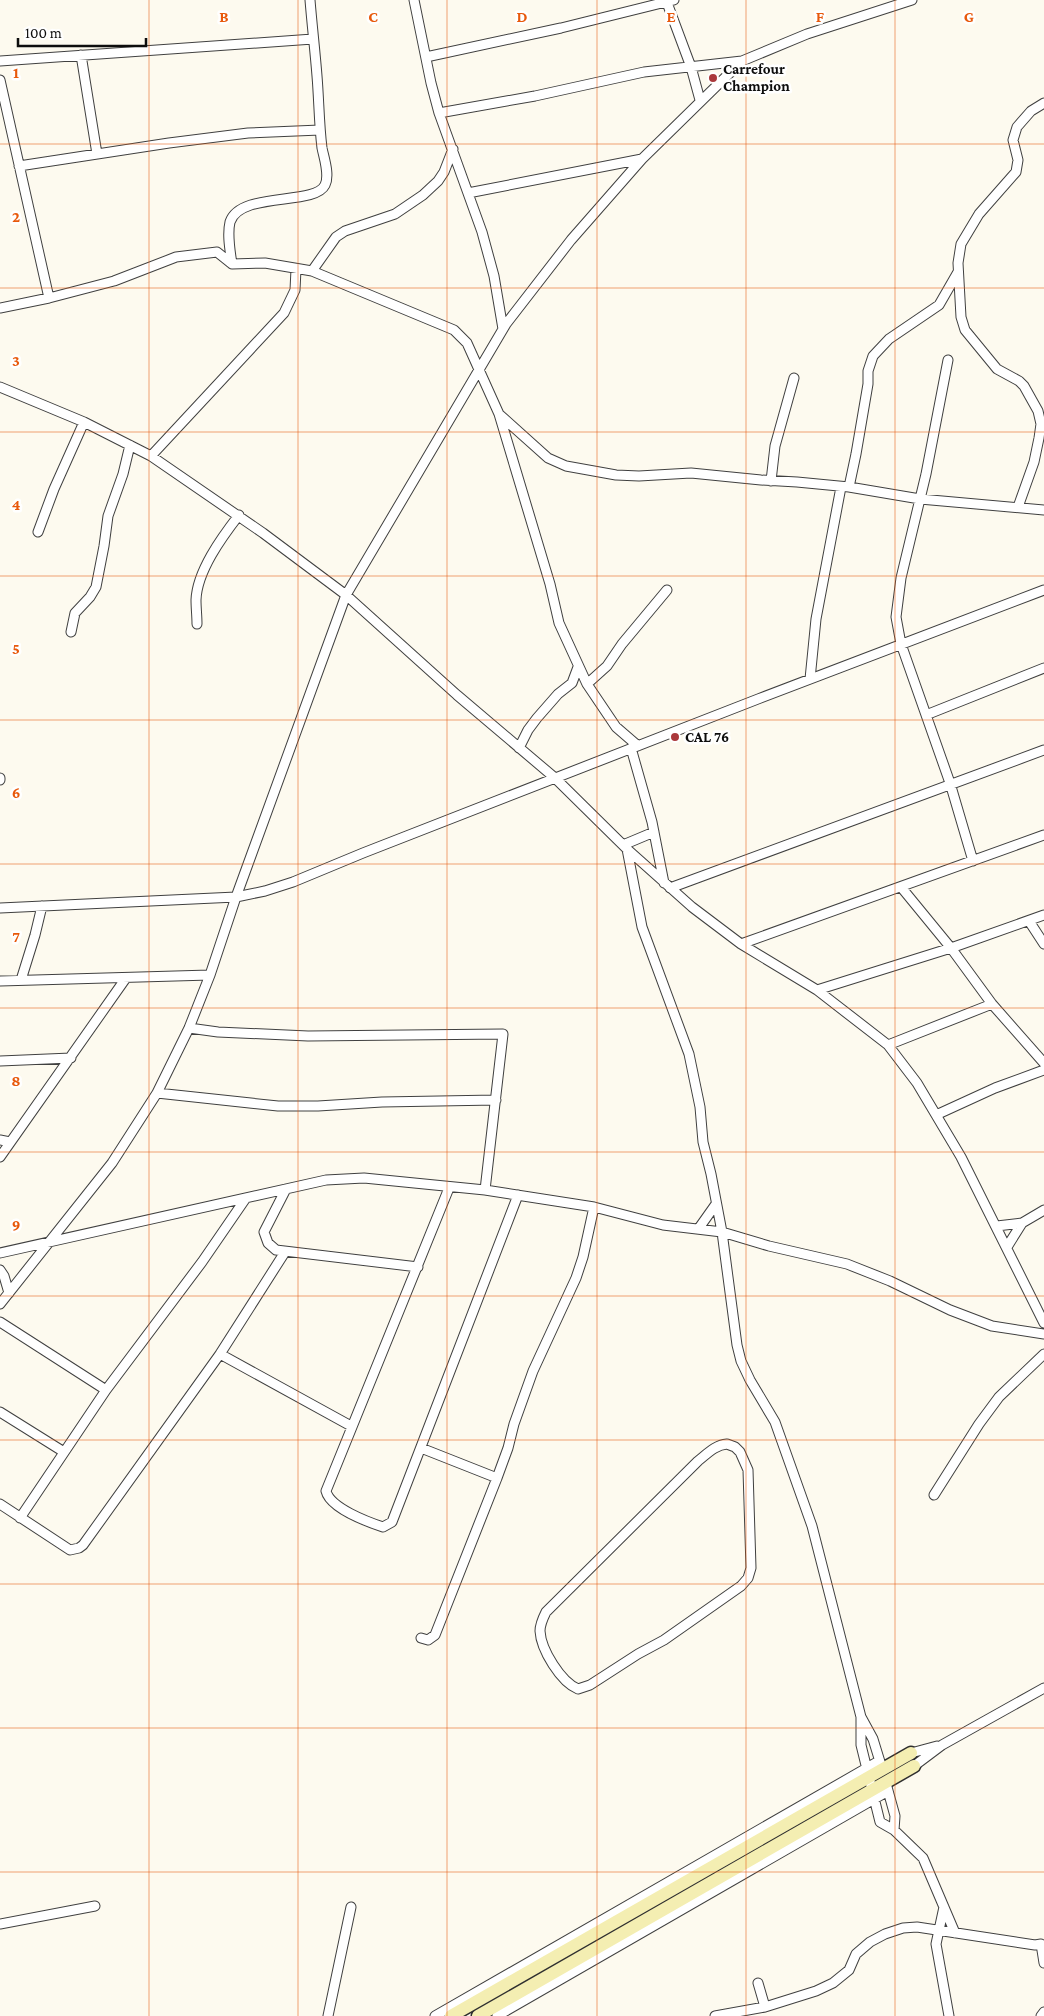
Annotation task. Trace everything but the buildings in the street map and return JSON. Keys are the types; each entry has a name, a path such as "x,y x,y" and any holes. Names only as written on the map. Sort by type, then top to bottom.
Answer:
{"main road":[{"path":"451,2016 880,1765 912,1753"},
{"path":"478,2016 887,1787 914,1766"}],"street":[{"path":"232,264 228,232 231,220 239,212 265,202 317,192 325,186 327,178 320,130 310,0"},
{"path":"414,0 439,112 482,232 494,276 503,329"},
{"path":"439,112 535,96 644,72 742,61 807,34 912,0"},
{"path":"426,57 561,28 669,1 700,100"},
{"path":"0,61 313,39"},
{"path":"81,55 97,154"},
{"path":"0,1304 52,1241 112,1163 157,1093 189,1028 210,975 236,897 346,595 479,369 503,329 571,240 642,159 700,100 742,61"},
{"path":"0,80 49,298"},
{"path":"1018,507 1034,462 1040,438 1041,424 1038,411 1024,386 1019,381 997,370 965,330 961,317 958,272 959,250 979,214 1016,172 1018,160 1013,140 1017,127 1031,111 1044,103"},
{"path":"19,166 248,133 320,130"},
{"path":"312,271 336,237 346,230 396,214 423,195 438,181 444,172 453,149"},
{"path":"468,193 642,159"},
{"path":"0,308 114,282 176,257 217,252 232,264 265,263 312,271 454,330 468,343 499,414 550,584 558,623 586,684 616,726 634,747 667,885"},
{"path":"151,456 284,313 295,290 296,269"},
{"path":"810,679 816,619 845,487 856,454 868,384 868,371 873,356 889,339 939,305 958,272"},
{"path":"948,360 920,499 901,578 896,617 901,644 950,783 973,861"},
{"path":"771,481 775,446 794,378"},
{"path":"0,387 84,422 151,456 239,515 346,595 554,778 625,847 692,907 741,944 817,990 888,1045 917,1083 961,1157 1044,1323"},
{"path":"499,414 548,458 566,466 616,475 639,476 691,472 845,487 920,499 1044,510"},
{"path":"38,532 84,422"},
{"path":"71,632 75,613 90,597 96,587 108,516 123,474 130,445"},
{"path":"197,624 196,598 202,576 219,542 239,515"},
{"path":"586,684 607,666 622,644 667,590"},
{"path":"0,908 236,897 265,891 293,882 554,778 1044,590"},
{"path":"519,748 528,730 537,718 558,694 572,684 578,667"},
{"path":"926,715 1044,668"},
{"path":"667,885 1044,750"},
{"path":"625,847 654,832"},
{"path":"741,944 1044,835"},
{"path":"625,847 642,927 689,1054 700,1107 703,1142 722,1232 737,1345 741,1361 775,1422 812,1526 861,1717 861,1745 880,1822 894,1830 923,1858 955,1933"},
{"path":"901,887 951,948 992,1004 1044,1063"},
{"path":"21,980 42,906"},
{"path":"817,990 951,948 1029,922 1044,915"},
{"path":"1029,922 1044,944"},
{"path":"0,981 210,975"},
{"path":"0,1157 126,978"},
{"path":"888,1045 992,1004"},
{"path":"189,1028 218,1032 308,1036 503,1034 485,1190"},
{"path":"0,1061 71,1058"},
{"path":"936,1115 995,1088 1044,1070"},
{"path":"157,1093 278,1106 496,1100"},
{"path":"0,1140 10,1142"},
{"path":"0,1253 343,1178 364,1178 449,1188 485,1190 594,1207 663,1224 722,1232 770,1246 847,1264 890,1281 950,1310 992,1326 1044,1334"},
{"path":"449,1188 326,1491 327,1495 349,1512 383,1527 392,1522 518,1195"},
{"path":"286,1190 264,1232 268,1243 276,1250 418,1267"},
{"path":"20,1518 106,1390 202,1262 246,1198"},
{"path":"699,1228 716,1204"},
{"path":"421,1638 428,1640 435,1635 497,1478 532,1371 576,1278 585,1249 594,1207"},
{"path":"997,1226 1022,1223 1044,1210"},
{"path":"1007,1247 1022,1223"},
{"path":"0,1504 70,1550 84,1545 220,1354 285,1252"},
{"path":"0,1270 10,1293"},
{"path":"0,1322 106,1390"},
{"path":"220,1354 351,1426"},
{"path":"934,1495 979,1424 999,1397 1044,1354"},
{"path":"0,1412 64,1452"},
{"path":"727,1444 735,1447 745,1462 749,1476 751,1568 748,1578 741,1586 664,1640 638,1654 610,1673 584,1688 578,1689 568,1684 558,1671 542,1641 540,1630 546,1612 698,1460 721,1445 727,1444"},
{"path":"421,1448 497,1478"},
{"path":"914,1766 942,1744 1044,1688"},
{"path":"861,1717 873,1738 895,1816 894,1830"},
{"path":"912,1753 942,1744"},
{"path":"435,2016 868,1772"},
{"path":"497,2016 873,1795"},
{"path":"0,1924 95,1906"},
{"path":"944,1907 936,1944 949,2016"},
{"path":"328,2016 351,1908"},
{"path":"715,2016 755,2013 765,2007 816,1991 833,1983 849,1970 856,1954 870,1942 885,1934 903,1928 917,1927 1035,1945 1041,1944 1044,1963"},
{"path":"758,1983 765,2007"},
{"path":"1041,2016 1044,2012"}],"place":[{"name":"Carrefour Champion","path":"713,78"},
{"name":"CAL 76","path":"675,737"}]}
